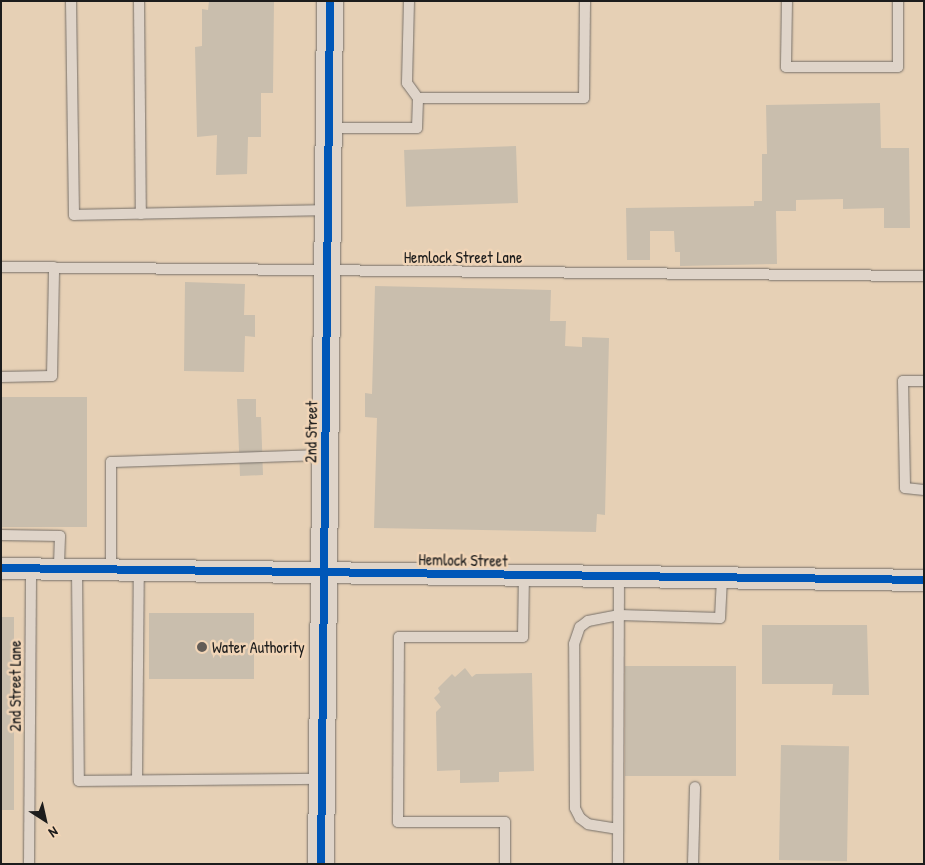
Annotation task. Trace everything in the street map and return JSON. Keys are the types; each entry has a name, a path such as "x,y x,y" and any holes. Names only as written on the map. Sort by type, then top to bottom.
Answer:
{"street":[{"name":"2nd Street","path":"322,864 324,455 330,1"},
{"name":"Hemlock Street","path":"1,568 323,570 619,577 924,580"}],"lane":[{"path":"71,1 74,215 328,210"},
{"path":"139,1 142,214"},
{"path":"329,128 417,128 418,98 407,83 409,1"},
{"path":"418,98 584,98 585,1"},
{"path":"787,1 786,67 898,67 898,1"},
{"name":"Hemlock Street Lane","path":"1,266 924,276"},
{"path":"1,377 52,376 54,267"},
{"path":"924,381 903,381 905,488 924,490"},
{"path":"111,568 111,462 324,455"},
{"path":"1,535 60,536 68,568 79,781 322,778"},
{"name":"2nd Street Lane","path":"29,864 31,568"},
{"path":"137,780 139,569"},
{"path":"505,864 505,822 398,822 399,637 523,637 524,574"},
{"path":"618,864 619,577"},
{"path":"618,829 588,824 580,818 575,808 574,644 580,628 588,621 619,615 720,618 722,578"},
{"path":"693,864 696,788"}],"shaded area":[{"path":"1,1 924,1 924,864 1,864"}],"building":[{"path":"209,1 274,1 273,93 261,93 261,137 248,137 247,174 216,175 217,135 197,137 195,47 202,46 202,9 208,10"},
{"path":"880,103 881,148 909,148 910,228 884,228 884,208 843,209 843,199 796,200 796,211 776,211 777,264 680,266 680,252 675,252 674,231 650,231 650,260 627,260 626,208 754,206 754,201 762,201 762,154 767,154 766,105"},
{"path":"516,146 518,203 406,207 404,150"},
{"path":"185,282 245,284 244,315 255,315 255,337 245,336 244,372 184,371"},
{"path":"375,286 551,290 550,321 566,321 565,346 582,347 582,337 609,338 605,515 597,514 596,532 374,528 377,418 365,417 365,393 372,394"},
{"path":"1,397 87,397 87,527 1,527"},
{"path":"237,399 256,399 256,417 261,417 263,475 240,476"},
{"name":"Water Authority","path":"149,613 254,613 254,679 149,679"},
{"path":"1,617 14,617 14,810 1,810"},
{"path":"762,625 867,625 869,695 832,695 833,684 762,684"},
{"path":"625,666 736,666 736,776 625,776"},
{"path":"465,668 472,677 476,674 532,673 534,771 499,772 499,782 460,783 460,770 437,771 436,712 441,707 434,698 440,692 438,688 452,674 455,677"},
{"path":"781,745 849,746 847,861 779,860"}],"cycle path":[{"path":"321,864 330,1"},
{"path":"1,568 924,580"}],"place":[{"name":"Water Authority","path":"202,647"}]}
